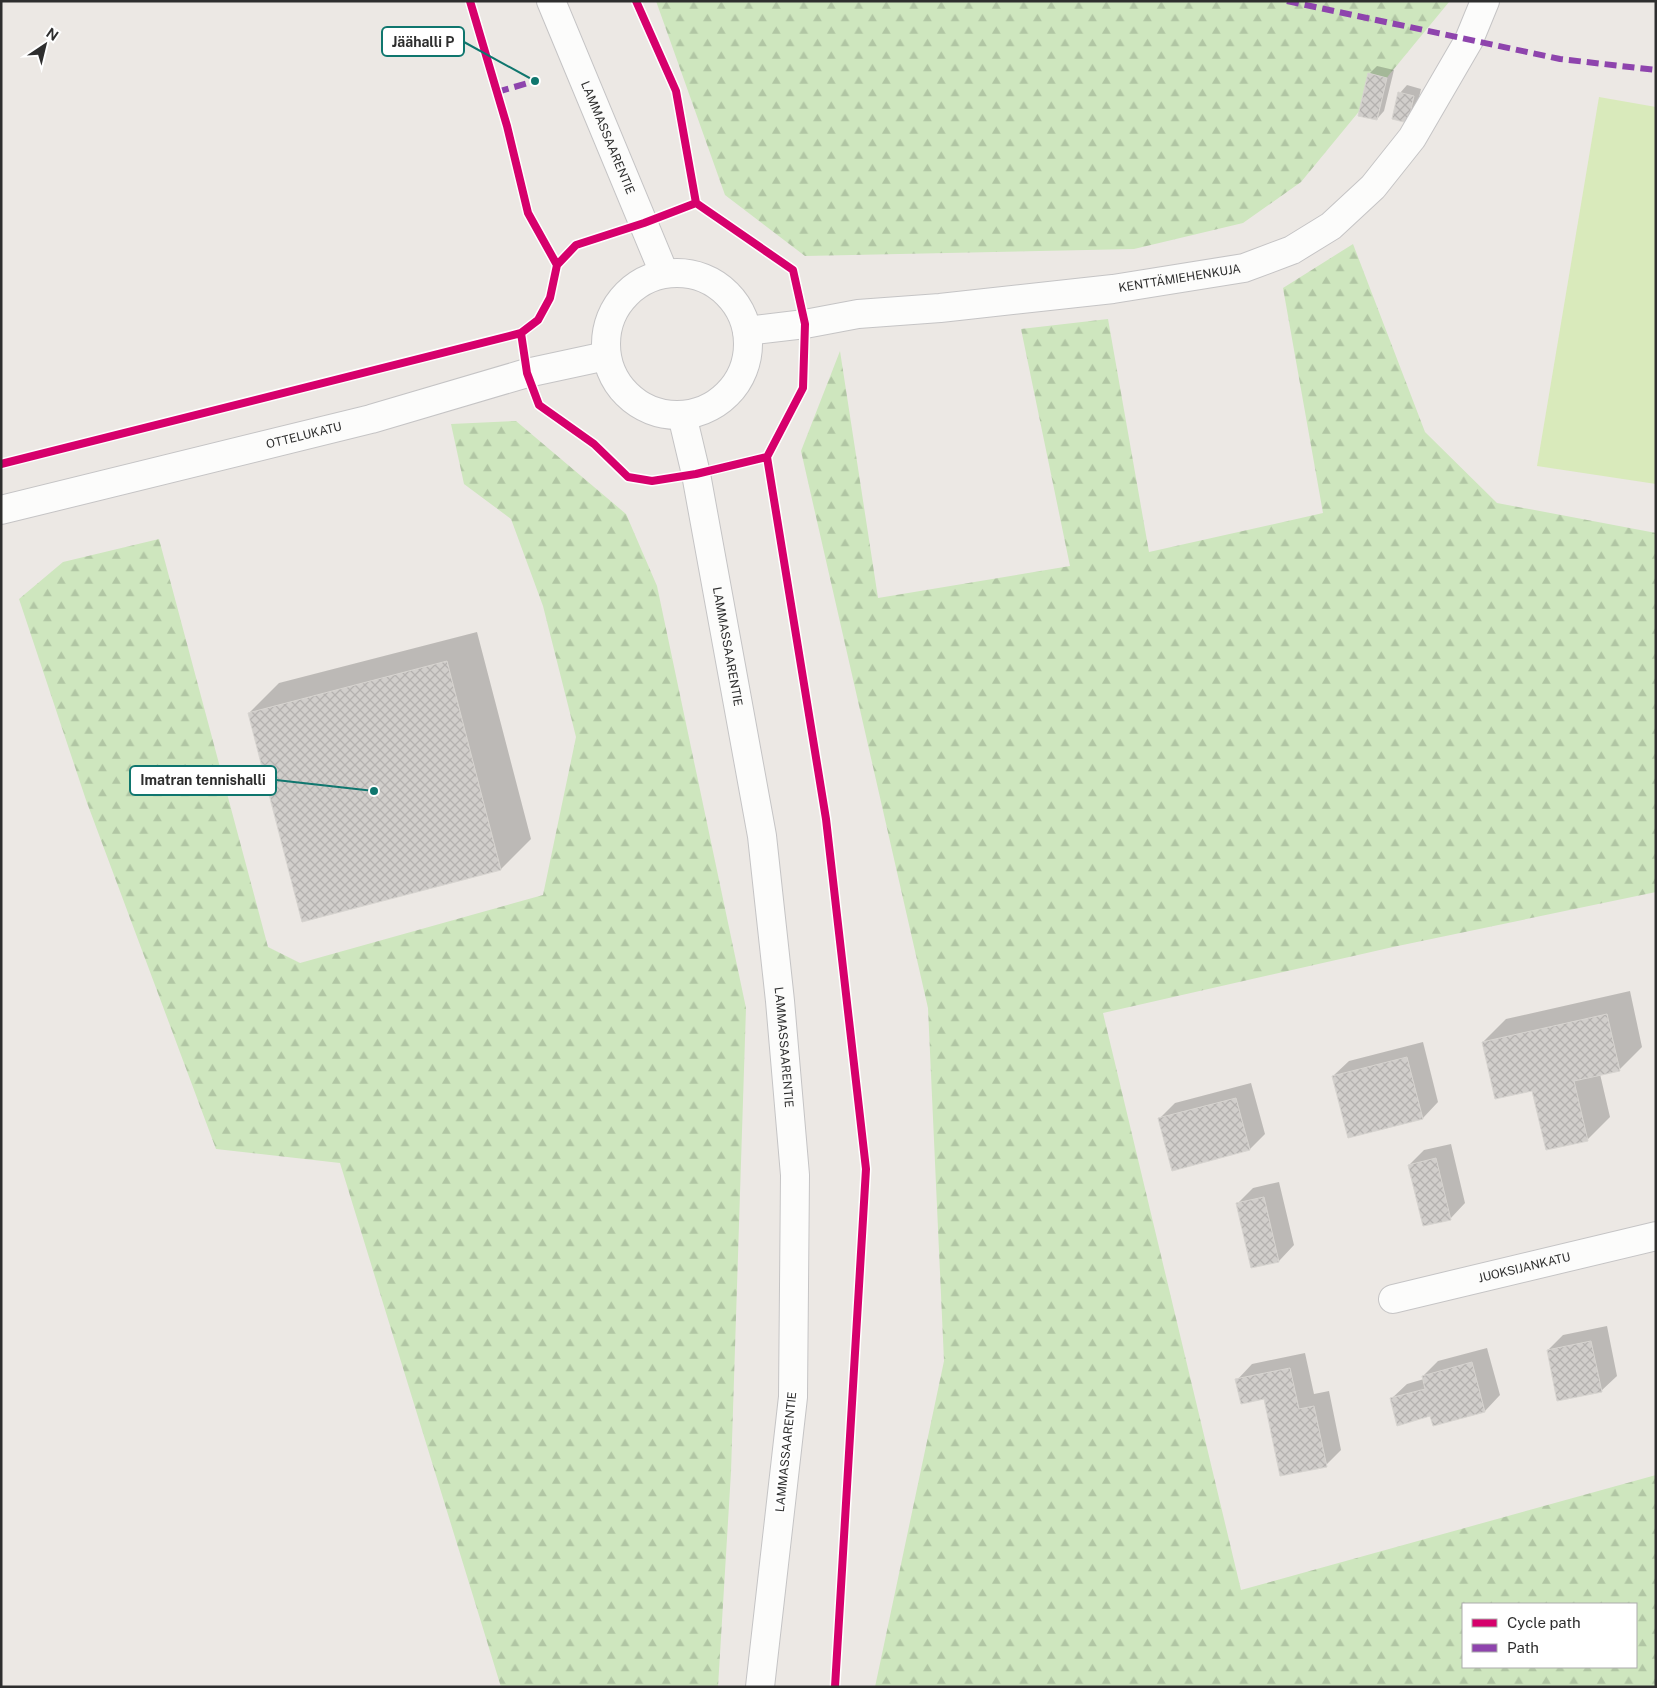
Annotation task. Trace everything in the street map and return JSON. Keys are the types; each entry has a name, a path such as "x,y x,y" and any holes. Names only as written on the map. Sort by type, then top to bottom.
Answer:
{"street":[{"name":"LAMMASSAARENTIE","path":"551,1 664,273"},
{"name":"KENTTÄMIEHENKUJA","path":"747,331 805,324 858,314 940,308 1113,289 1244,268 1292,250 1331,226 1373,187 1412,138 1469,40 1485,1"},
{"path":"664,273 692,274 718,285 737,305 747,331 748,351 743,370 734,387 719,402 702,411 682,415 656,412 633,400 615,380 606,356 607,328 618,302 638,284 664,273"},
{"name":"OTTELUKATU","path":"1,510 371,419 527,373 606,356"},
{"name":"LAMMASSAARENTIE","path":"682,415 696,474 762,836 780,1001 795,1175 793,1396 760,1687"},
{"name":"JUOKSIJANKATU","path":"1393,1299 1656,1236"}],"green space":[{"path":"656,1 1449,2 1301,182 1243,223 1134,249 805,256 725,195"},
{"path":"1599,97 1656,107 1656,484 1537,466"},
{"path":"1353,244 1425,432 1497,503 1656,533 1656,892 1393,947 1103,1013 1241,1590 1656,1475 1656,1687 875,1687 944,1361 928,1008 801,451 840,351 878,598 1070,566 1021,329 1108,319 1149,552 1323,513 1283,288"},
{"path":"516,421 626,514 657,586 746,1008 731,1472 718,1687 501,1687 340,1163 216,1149 86,800 19,599 63,562 159,539 268,947 300,963 543,895 576,737 543,606 511,519 464,484 451,424"}],"building":[{"path":"1368,73 1387,78 1377,120 1358,116"},
{"path":"1398,92 1414,96 1408,123 1392,119"},
{"path":"447,661 501,870 302,922 248,713"},
{"path":"1607,1014 1620,1071 1574,1081 1588,1141 1546,1150 1532,1091 1495,1099 1482,1042"},
{"path":"1407,1057 1423,1119 1348,1138 1332,1076"},
{"path":"1236,1098 1250,1150 1172,1171 1158,1118"},
{"path":"1436,1158 1451,1220 1423,1226 1408,1165"},
{"path":"1264,1197 1279,1262 1251,1268 1236,1203"},
{"path":"1591,1341 1602,1392 1557,1401 1547,1350"},
{"path":"1472,1362 1485,1412 1433,1426 1430,1416 1397,1426 1390,1398 1425,1389 1422,1376"},
{"path":"1290,1368 1299,1409 1314,1406 1327,1467 1280,1476 1264,1399 1241,1404 1235,1379"}],"marked path":[{"path":"1287,1 1560,59 1656,70"},
{"path":"497,92 535,81"}],"cycle path":[{"path":"470,1 507,126 528,213 557,265"},
{"path":"636,1 676,91 696,203 793,270 805,324 803,388 767,457 826,819 866,1169 835,1687"},
{"path":"1,464 521,333 538,320 550,298 557,265 576,245 644,223 696,203"},
{"path":"521,333 527,373 539,405 594,444 628,477 652,481 696,474 767,457"}],"place":[{"name":"Jäähalli P","path":"535,81"},
{"name":"Imatran tennishalli","path":"374,791"}]}
